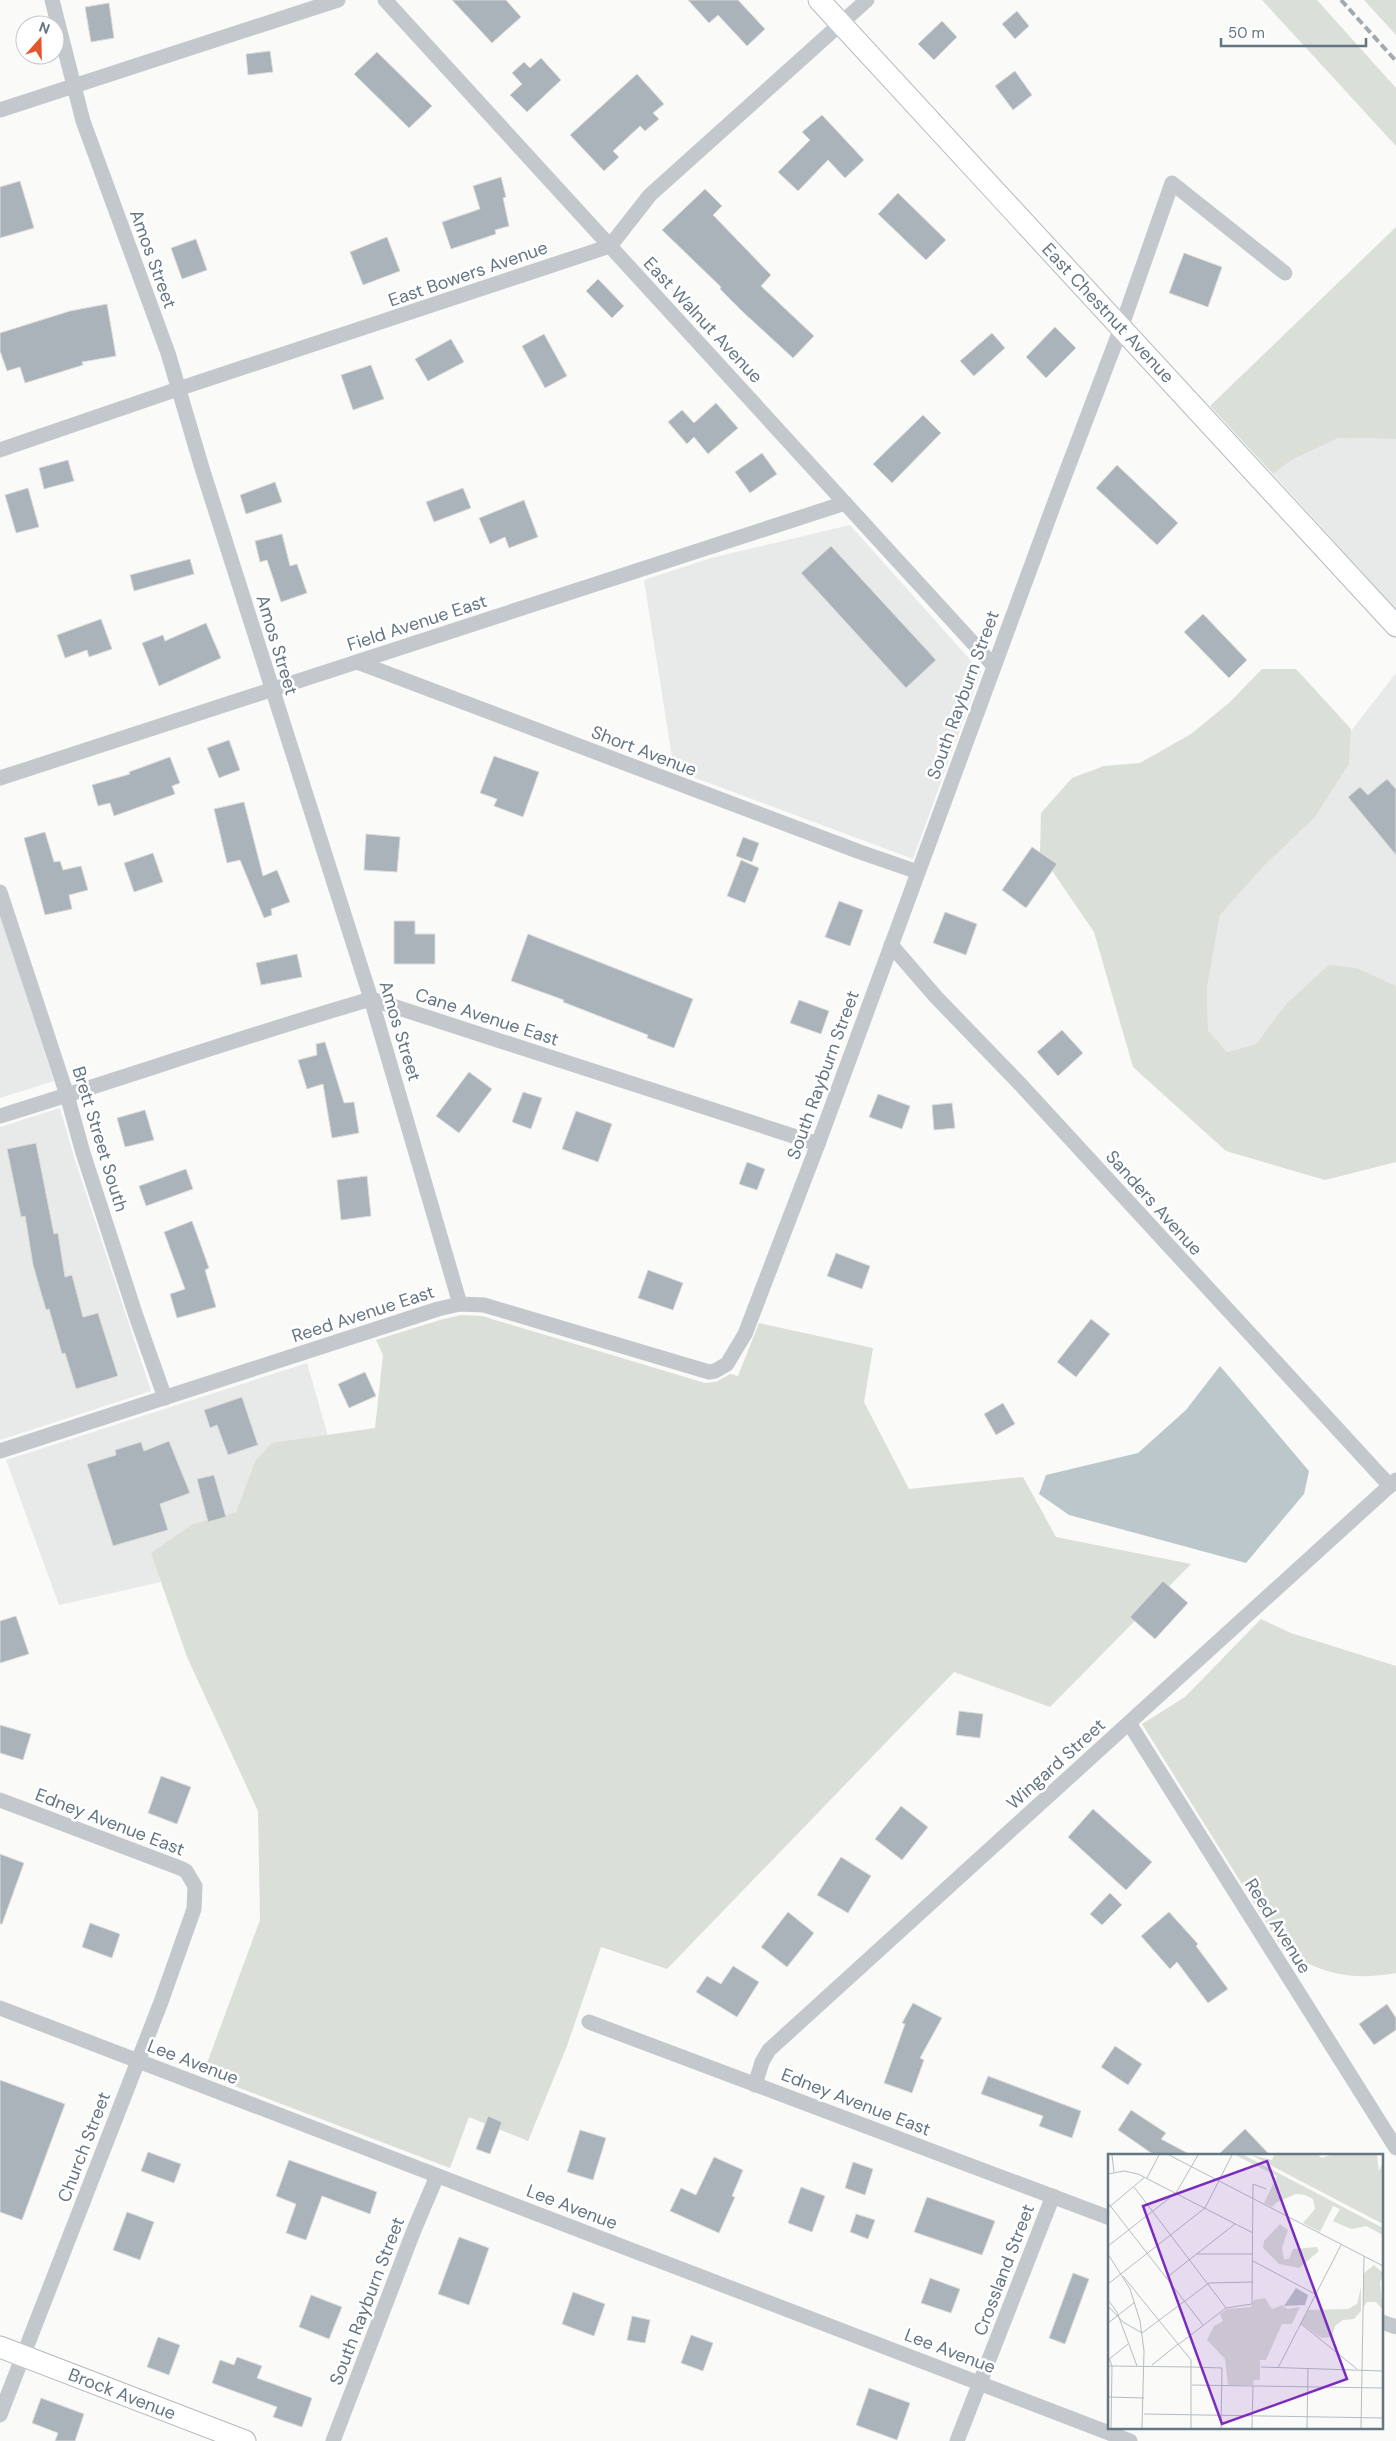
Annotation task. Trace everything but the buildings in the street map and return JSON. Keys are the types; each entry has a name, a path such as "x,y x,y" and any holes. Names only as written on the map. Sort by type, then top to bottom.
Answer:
{"street":[{"name":"Amos Street","path":"52,0 83,121 168,353 272,689 371,999 460,1304"},
{"path":"0,110 338,0"},
{"name":"East Walnut Avenue","path":"385,0 994,666"},
{"name":"East Chestnut Avenue","path":"819,0 1396,626"},
{"path":"610,246 650,195 867,0"},
{"name":"South Rayburn Street","path":"734,1354 745,1334 818,1144 1121,328 1172,183 1286,273"},
{"name":"East Bowers Avenue","path":"0,450 610,246"},
{"name":"Field Avenue East","path":"0,778 845,503"},
{"name":"Short Avenue","path":"357,662 860,852 918,872"},
{"name":"Brett Street South","path":"0,892 164,1398"},
{"name":"Sanders Avenue","path":"891,944 936,997 1021,1085 1393,1483"},
{"path":"0,1116 296,1020 371,999"},
{"name":"Cane Avenue East","path":"371,999 818,1144"},
{"name":"Reed Avenue East","path":"0,1451 429,1312 460,1304 484,1305 709,1372 716,1371 727,1364 734,1354"},
{"name":"Wingard Street","path":"755,2084 762,2062 769,2050 1393,1483"},
{"name":"Reed Avenue","path":"1129,1723 1396,2148"},
{"name":"Edney Avenue East","path":"0,1800 180,1868 186,1871 192,1880 195,1890"},
{"name":"Church Street","path":"0,2414 21,2355 138,2061 194,1909 195,1890"},
{"name":"Lee Avenue","path":"0,2008 1130,2441"},
{"name":"Edney Avenue East","path":"589,2022 1108,2217"},
{"name":"South Rayburn Street","path":"332,2441 437,2176"},
{"name":"Crossland Street","path":"957,2441 1053,2196"},
{"path":"1384,2323 1396,2327"},
{"name":"Brock Avenue","path":"0,2347 245,2441"}],"shaded area":[{"path":"1262,0 1317,0 1396,88 1396,146"},
{"path":"1364,0 1396,0 1396,35"},
{"path":"1396,227 1396,439 1338,438 1290,461 1273,474 1210,406"},
{"path":"1338,438 1396,439 1396,610 1273,474 1290,461"},
{"path":"850,525 981,672 913,859 674,770 644,580 711,558"},
{"path":"1262,669 1296,669 1351,729 1349,764 1315,817 1264,866 1220,915 1207,988 1208,1030 1227,1052 1256,1044 1286,1004 1329,965 1356,968 1396,986 1396,1162 1325,1180 1226,1151 1133,1067 1094,932 1040,853 1041,813 1072,778 1104,766 1140,763 1191,734 1229,703"},
{"path":"1396,673 1396,986 1390,984 1286,1004 1256,1044 1227,1052 1208,1030 1207,988 1220,915 1264,866 1315,817 1349,764 1351,731"},
{"path":"0,915 54,1081 0,1098"},
{"path":"60,1108 74,1157 151,1391 0,1440 0,1127"},
{"path":"461,1315 482,1316 705,1383 716,1382 730,1374 738,1376 759,1323 873,1348 864,1402 909,1489 1023,1477 1056,1537 1191,1564 1050,1707 954,1672 667,1969 601,1947 567,2046 528,2141 469,2117 450,2168 203,2074 260,1920 258,1811 187,1657 151,1553 193,1524 236,1512 255,1461 272,1443 375,1428 383,1355 376,1340"},
{"path":"307,1363 328,1436 310,1439 255,1461 236,1512 193,1524 152,1553 161,1582 59,1605 6,1460"},
{"path":"1220,1366 1309,1471 1304,1494 1246,1563 1069,1515 1039,1494 1046,1475 1138,1453 1186,1410"},
{"path":"1261,1619 1291,1633 1396,1666 1396,1973 1365,1976 1337,1974 1311,1965 1283,1950 1142,1724 1185,1697"}],"railway":[{"path":"1341,0 1396,61"}]}
